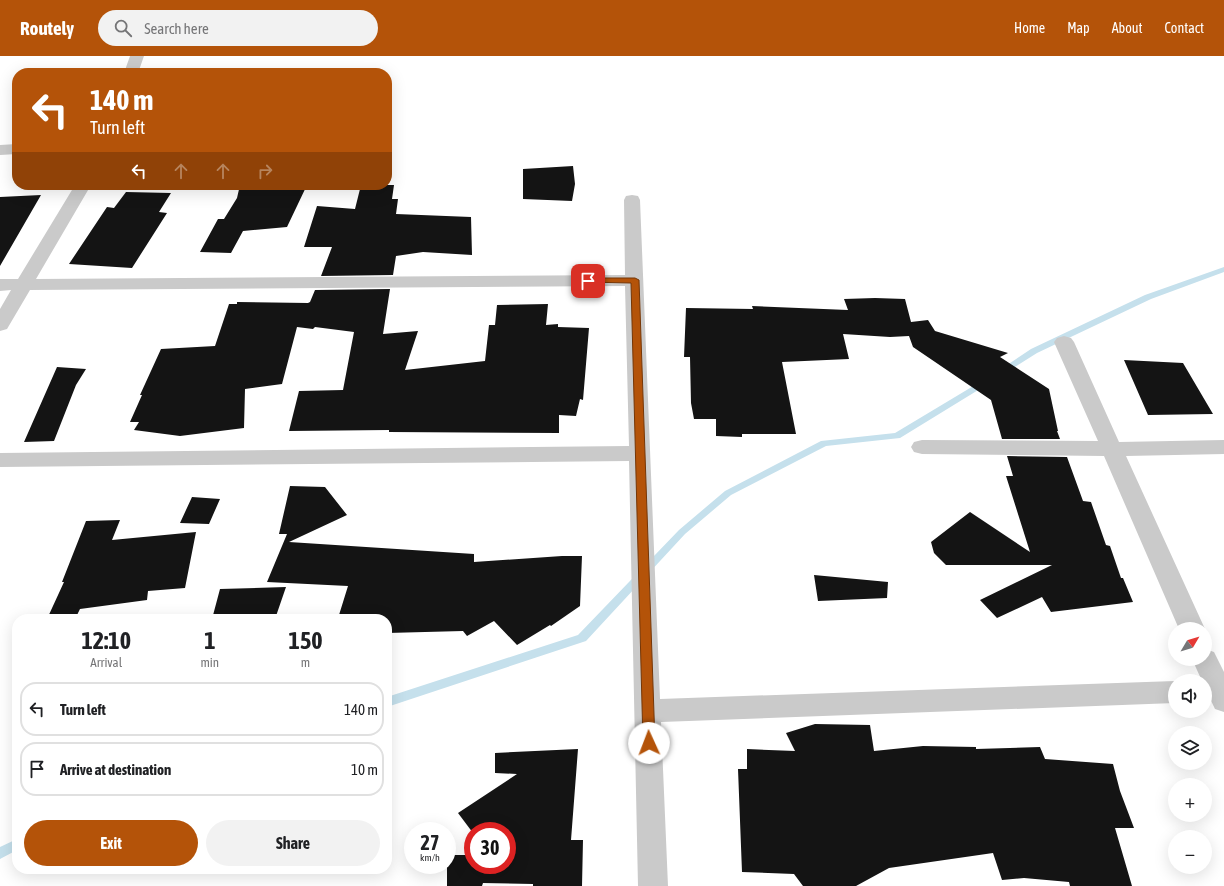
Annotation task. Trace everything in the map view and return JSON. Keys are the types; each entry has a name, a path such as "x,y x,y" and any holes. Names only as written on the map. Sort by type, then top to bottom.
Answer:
{"street":[{"path":"133,68 137,56"},
{"path":"0,150 12,149"},
{"path":"0,325 80,190"},
{"path":"632,200 654,886"},
{"path":"0,285 635,280"},
{"path":"1064,342 1189,622"},
{"path":"922,447 1112,449 1224,447"},
{"path":"0,460 640,453"},
{"path":"1208,666 1218,694"},
{"path":"648,711 1168,692"}],"building":[{"path":"573,166 575,184 572,201 523,199 523,169"},
{"path":"392,185 394,185 392,199 398,199 396,214 471,217 472,255 423,252 396,256 393,275 321,276 332,247 304,247 317,206 355,209 360,190 392,190"},
{"path":"239,190 305,190 287,227 243,231 231,253 200,252 218,219 224,219 237,198"},
{"path":"126,192 171,193 159,212 167,213 132,268 69,264 107,207 114,208"},
{"path":"41,195 0,266 0,197"},
{"path":"390,289 383,334 418,331 405,370 485,361 489,325 495,325 497,305 548,304 546,325 558,324 558,327 589,328 583,400 580,399 576,416 559,415 559,433 389,432 389,430 289,431 299,391 343,390 354,332 315,327 313,329 297,327 282,384 245,389 244,428 180,436 134,430 139,422 130,422 142,395 140,395 161,349 215,346 229,304 237,304 237,302 308,303 310,302 315,290"},
{"path":"844,299 905,299 911,322 928,320 935,331 1008,353 1000,357 1049,389 1057,431 1060,439 1002,439 991,400 913,347 909,336 890,337 843,334 849,359 782,362 796,434 742,434 742,437 716,436 716,419 694,419 691,403 690,357 684,357 686,308 753,309 752,306 848,310"},
{"path":"1124,360 1183,363 1213,414 1148,415"},
{"path":"57,367 86,369 76,385 54,441 24,442"},
{"path":"1007,456 1067,457 1083,501 1091,502 1106,545 1110,546 1121,578 1123,578 1133,602 1051,612 1042,597 997,618 980,600 1052,565 946,565 934,553 931,542 970,512 1030,552 1006,476 1013,476"},
{"path":"290,486 325,487 347,515 289,542 474,554 474,562 582,556 580,606 551,626 550,625 517,645 494,621 467,636 463,631 392,633 392,614 339,614 348,586 267,582 287,534 279,534"},
{"path":"192,497 220,499 209,524 180,523"},
{"path":"120,520 112,540 196,532 185,588 148,591 147,600 80,609 78,614 49,614 64,582 62,582 86,521"},
{"path":"814,575 888,582 887,598 818,601"},
{"path":"286,587 277,614 213,614 220,589"},
{"path":"815,724 870,725 874,751 923,746 976,747 976,749 1040,747 1045,759 1113,764 1120,791 1134,828 1115,828 1132,886 1070,886 1069,882 1024,878 1002,880 993,853 889,868 856,886 803,886 794,874 742,872 738,769 747,769 747,749 795,751 786,733"},
{"path":"578,749 571,840 583,840 582,886 533,886 533,884 483,883 482,886 447,886 447,874 456,874 456,855 464,855 464,874 516,874 516,822 465,822 458,813 517,774 495,773 495,753"}],"waterway":[{"path":"1002,371 1034,351 1148,297 1224,269"},
{"path":"392,700 582,638 682,532 728,493 824,443 897,436 985,382"},
{"path":"0,853 12,847"}],"route":[{"path":"588,281 635,280 649,743"}]}
